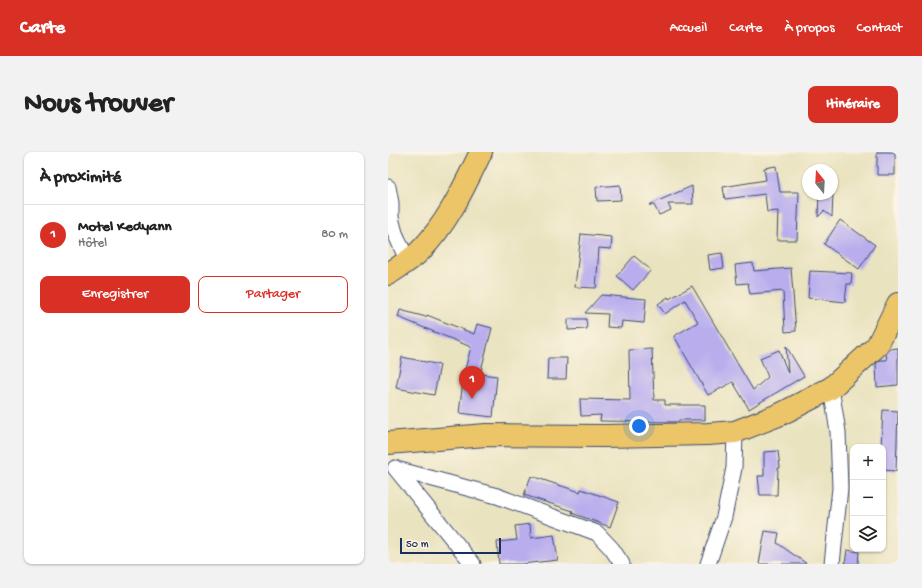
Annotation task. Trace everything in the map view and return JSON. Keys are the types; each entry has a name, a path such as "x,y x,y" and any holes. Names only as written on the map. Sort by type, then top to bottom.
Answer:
{"highway":[{"path":"388,274 408,262 421,250 442,224 460,196 481,152"},
{"path":"388,443 486,435 605,436 735,432 781,414 831,388 877,346 898,304"}],"street":[{"path":"388,187 391,203 391,218 395,233 408,262"},
{"path":"831,388 838,432 840,488 832,564"},
{"path":"708,564 724,516 734,468 735,432"},
{"path":"392,466 473,564"},
{"path":"392,466 497,496 596,533 612,549 622,564"}],"building":[{"path":"877,152 895,152 895,175 877,175"},
{"path":"776,166 780,192 799,192 797,240 777,240 778,211 767,212 765,194 725,199 723,187 766,180 764,168"},
{"path":"620,185 621,200 597,201 596,187"},
{"path":"692,186 693,204 668,204 671,210 659,215 654,205 649,205"},
{"path":"819,200 833,200 832,217 824,211 818,217"},
{"path":"840,220 875,245 859,269 824,244"},
{"path":"581,234 612,237 611,249 599,248 596,288 575,287"},
{"path":"722,253 724,268 710,270 708,255"},
{"path":"634,256 651,270 633,290 617,276"},
{"path":"753,263 754,271 791,268 796,331 785,332 783,291 750,294 748,283 737,284 735,265"},
{"path":"810,271 852,273 851,284 847,284 845,302 808,298"},
{"path":"692,286 753,390 768,377 760,358 779,350 788,373 786,346 804,376 749,409 733,382 708,395 674,336 698,322 685,300 665,314 658,304 668,297 669,299"},
{"path":"601,295 646,299 644,323 622,321 621,328 607,327 608,314 585,313"},
{"path":"400,310 426,317 427,315 474,334 477,324 492,328 480,374 497,376 493,417 459,413 464,373 471,347 398,317"},
{"path":"568,319 586,319 587,329 568,330"},
{"path":"898,348 898,385 877,387 876,364 880,360 887,360 886,354 890,349"},
{"path":"652,349 654,400 665,400 665,405 705,405 705,420 679,420 679,422 600,421 601,415 581,416 580,399 630,400 629,350"},
{"path":"402,357 440,365 434,395 396,388"},
{"path":"548,358 567,358 566,379 547,379"},
{"path":"883,410 898,411 896,471 886,470 886,444 881,444"},
{"path":"778,451 780,468 778,468 777,495 760,495 758,476 764,476 764,452"},
{"path":"531,476 580,492 581,489 619,502 610,527 572,513 573,511 524,495"},
{"path":"530,524 531,538 554,535 558,560 522,564 499,564 497,542 517,540 515,526"},
{"path":"765,531 779,533 777,543 807,564 759,564"},
{"path":"847,550 850,550 850,552 859,552 858,564 845,564"}],"place":[{"name":"Motel Kedyann","path":"472,399"}]}
